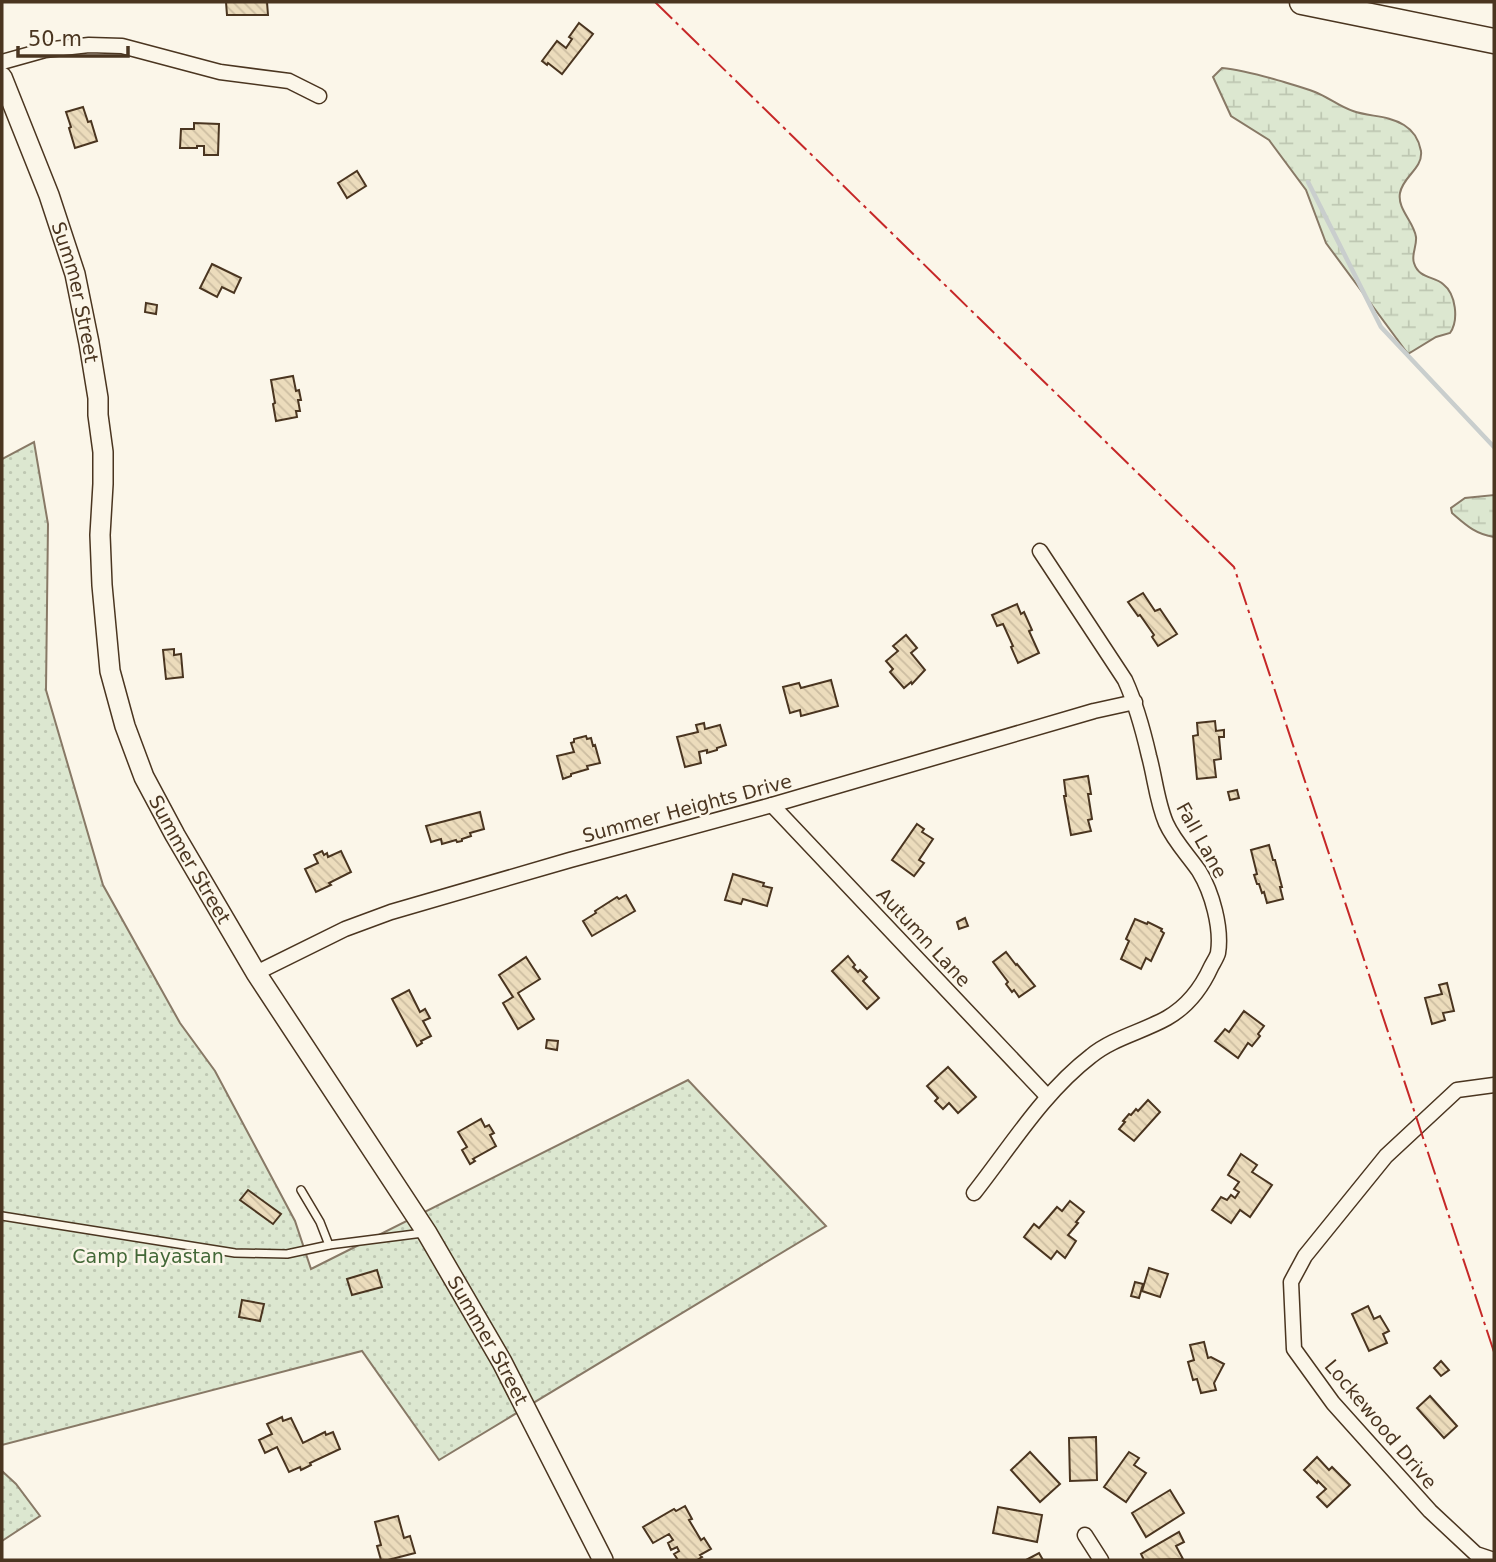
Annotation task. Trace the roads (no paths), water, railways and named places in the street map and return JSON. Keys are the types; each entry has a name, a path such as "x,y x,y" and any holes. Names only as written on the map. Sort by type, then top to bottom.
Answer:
{"highway":[{"path":"1302,2 1494,41"}],"main road":[{"name":"Summer Street","path":"2,77 66,242 89,343 103,452 100,536 110,671 125,726 144,777 174,835 256,973 427,1233 502,1362 603,1560"}],"street":[{"path":"2,62 46,50 89,45 122,46 220,72 289,81 320,96"},
{"name":"Fall Lane","path":"974,1193 1047,1096 1068,1074 1115,1040 1168,1017 1191,1000 1218,954 1212,896 1166,823 1135,702 1125,680 1040,551"},
{"name":"Summer Heights Drive","path":"256,973 345,929 391,912 1094,711 1135,702"},
{"name":"Autumn Lane","path":"772,805 1047,1096"},
{"name":"Lockewood Drive","path":"1494,1085 1457,1090 1386,1156 1305,1256 1291,1282 1294,1349 1334,1404 1430,1510 1476,1554 1494,1560"},
{"path":"1085,1535 1101,1560"}],"lane":[{"path":"301,1190 320,1222 329,1245"},
{"path":"2,1216 234,1253 287,1254 329,1245 427,1233"}],"waterway":[{"path":"1308,182 1381,327 1494,447"}],"park label":[{"name":"Camp Hayastan","path":"148,1256"}]}
